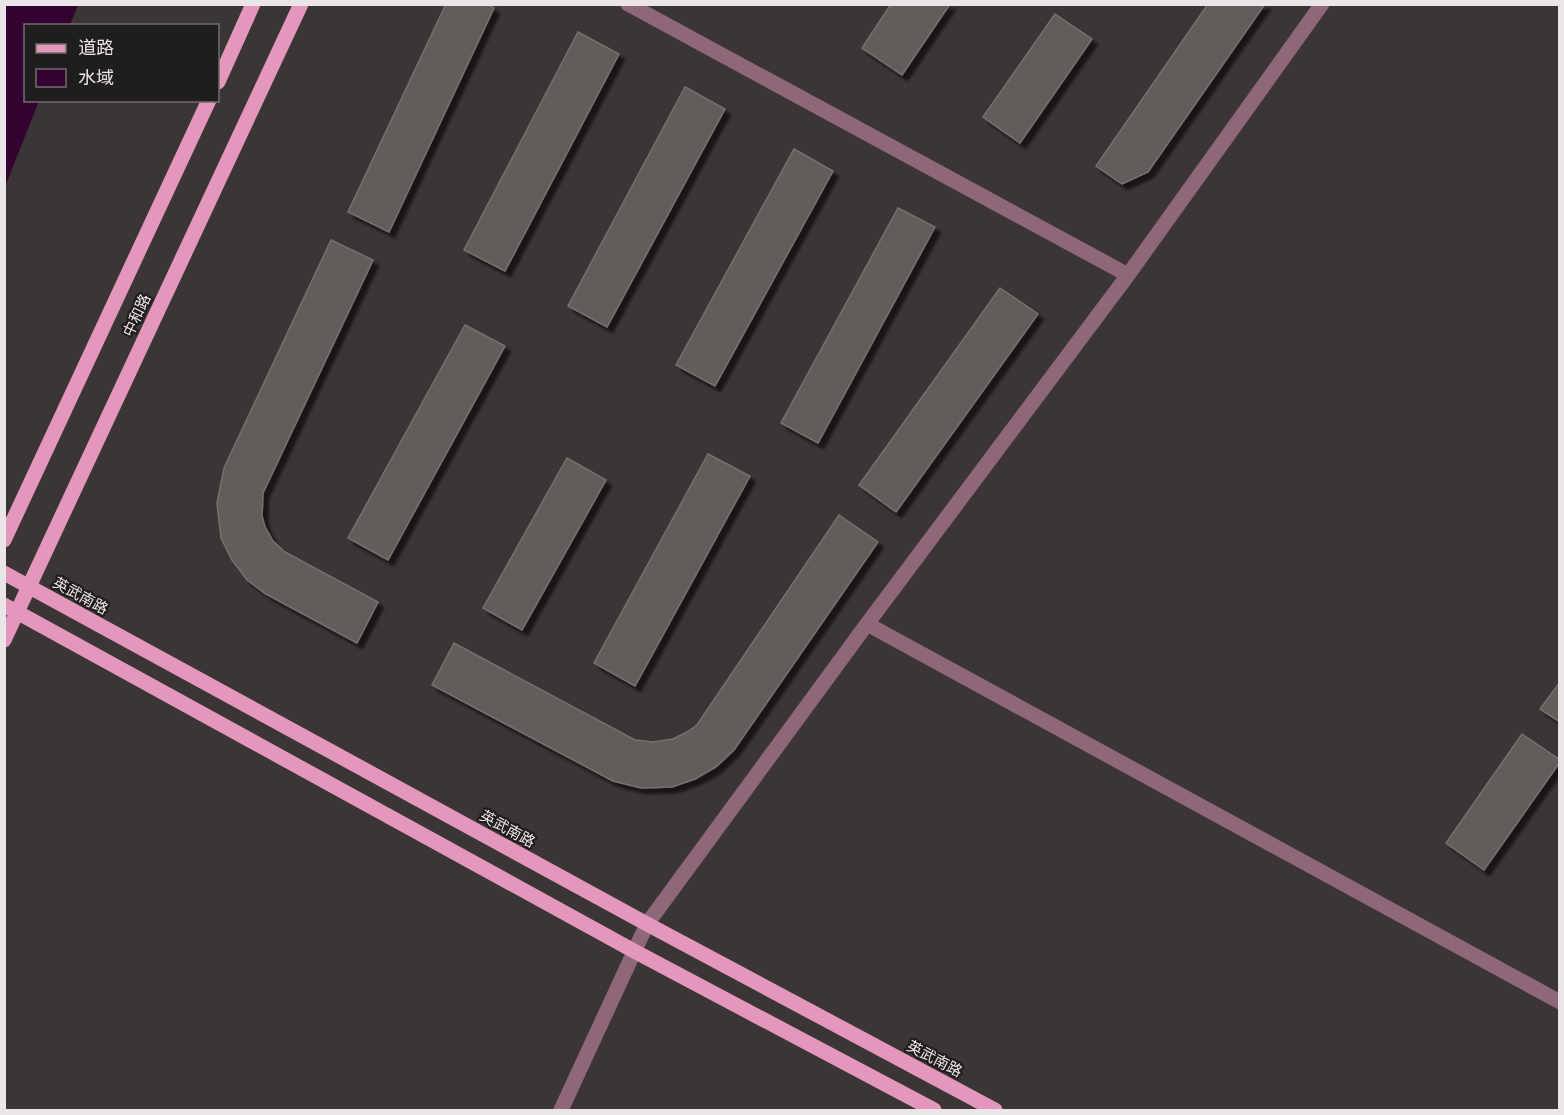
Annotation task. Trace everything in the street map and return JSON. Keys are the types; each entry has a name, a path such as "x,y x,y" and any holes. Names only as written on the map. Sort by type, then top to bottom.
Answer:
{"main road":[{"path":"219,80 254,4"},
{"name":"中和路","path":"4,640 11,609 30,587 301,4"},
{"name":"中和路","path":"4,540 208,102"},
{"name":"英武南路","path":"4,573 646,924 996,1110"},
{"path":"11,609 634,951 934,1110"}],"street":[{"path":"628,4 1128,275"},
{"path":"561,1110 646,924 1128,275 1322,4"},
{"path":"867,624 1560,1002"}],"water":[{"path":"5,4 78,5 70,24 24,24 24,102 39,102 5,187"}],"building":[{"path":"446,4 487,4 494,8 389,232 348,212"},
{"path":"891,4 950,4 902,75 862,48"},
{"path":"1208,4 1265,4 1148,172 1122,184 1096,166"},
{"path":"1055,14 1092,39 1020,143 983,117"},
{"path":"578,32 619,54 505,271 464,250"},
{"path":"685,87 725,109 607,327 568,306"},
{"path":"794,149 833,171 715,386 676,365"},
{"path":"898,208 935,227 818,443 781,423"},
{"path":"331,240 373,260 263,493 262,516 273,541 285,552 378,602 357,643 266,594 247,580 232,560 221,538 217,503 224,468"},
{"path":"1000,288 1038,314 896,512 859,485"},
{"path":"465,325 505,346 388,560 348,538"},
{"path":"708,454 750,476 635,686 594,663"},
{"path":"567,458 606,480 522,630 483,608"},
{"path":"839,515 878,542 734,750 716,767 695,779 672,787 641,788 613,781 432,685 454,643 635,740 653,742 673,739 697,725"},
{"path":"1560,682 1560,722 1540,709"},
{"path":"1522,734 1560,762 1484,870 1446,843"}]}
